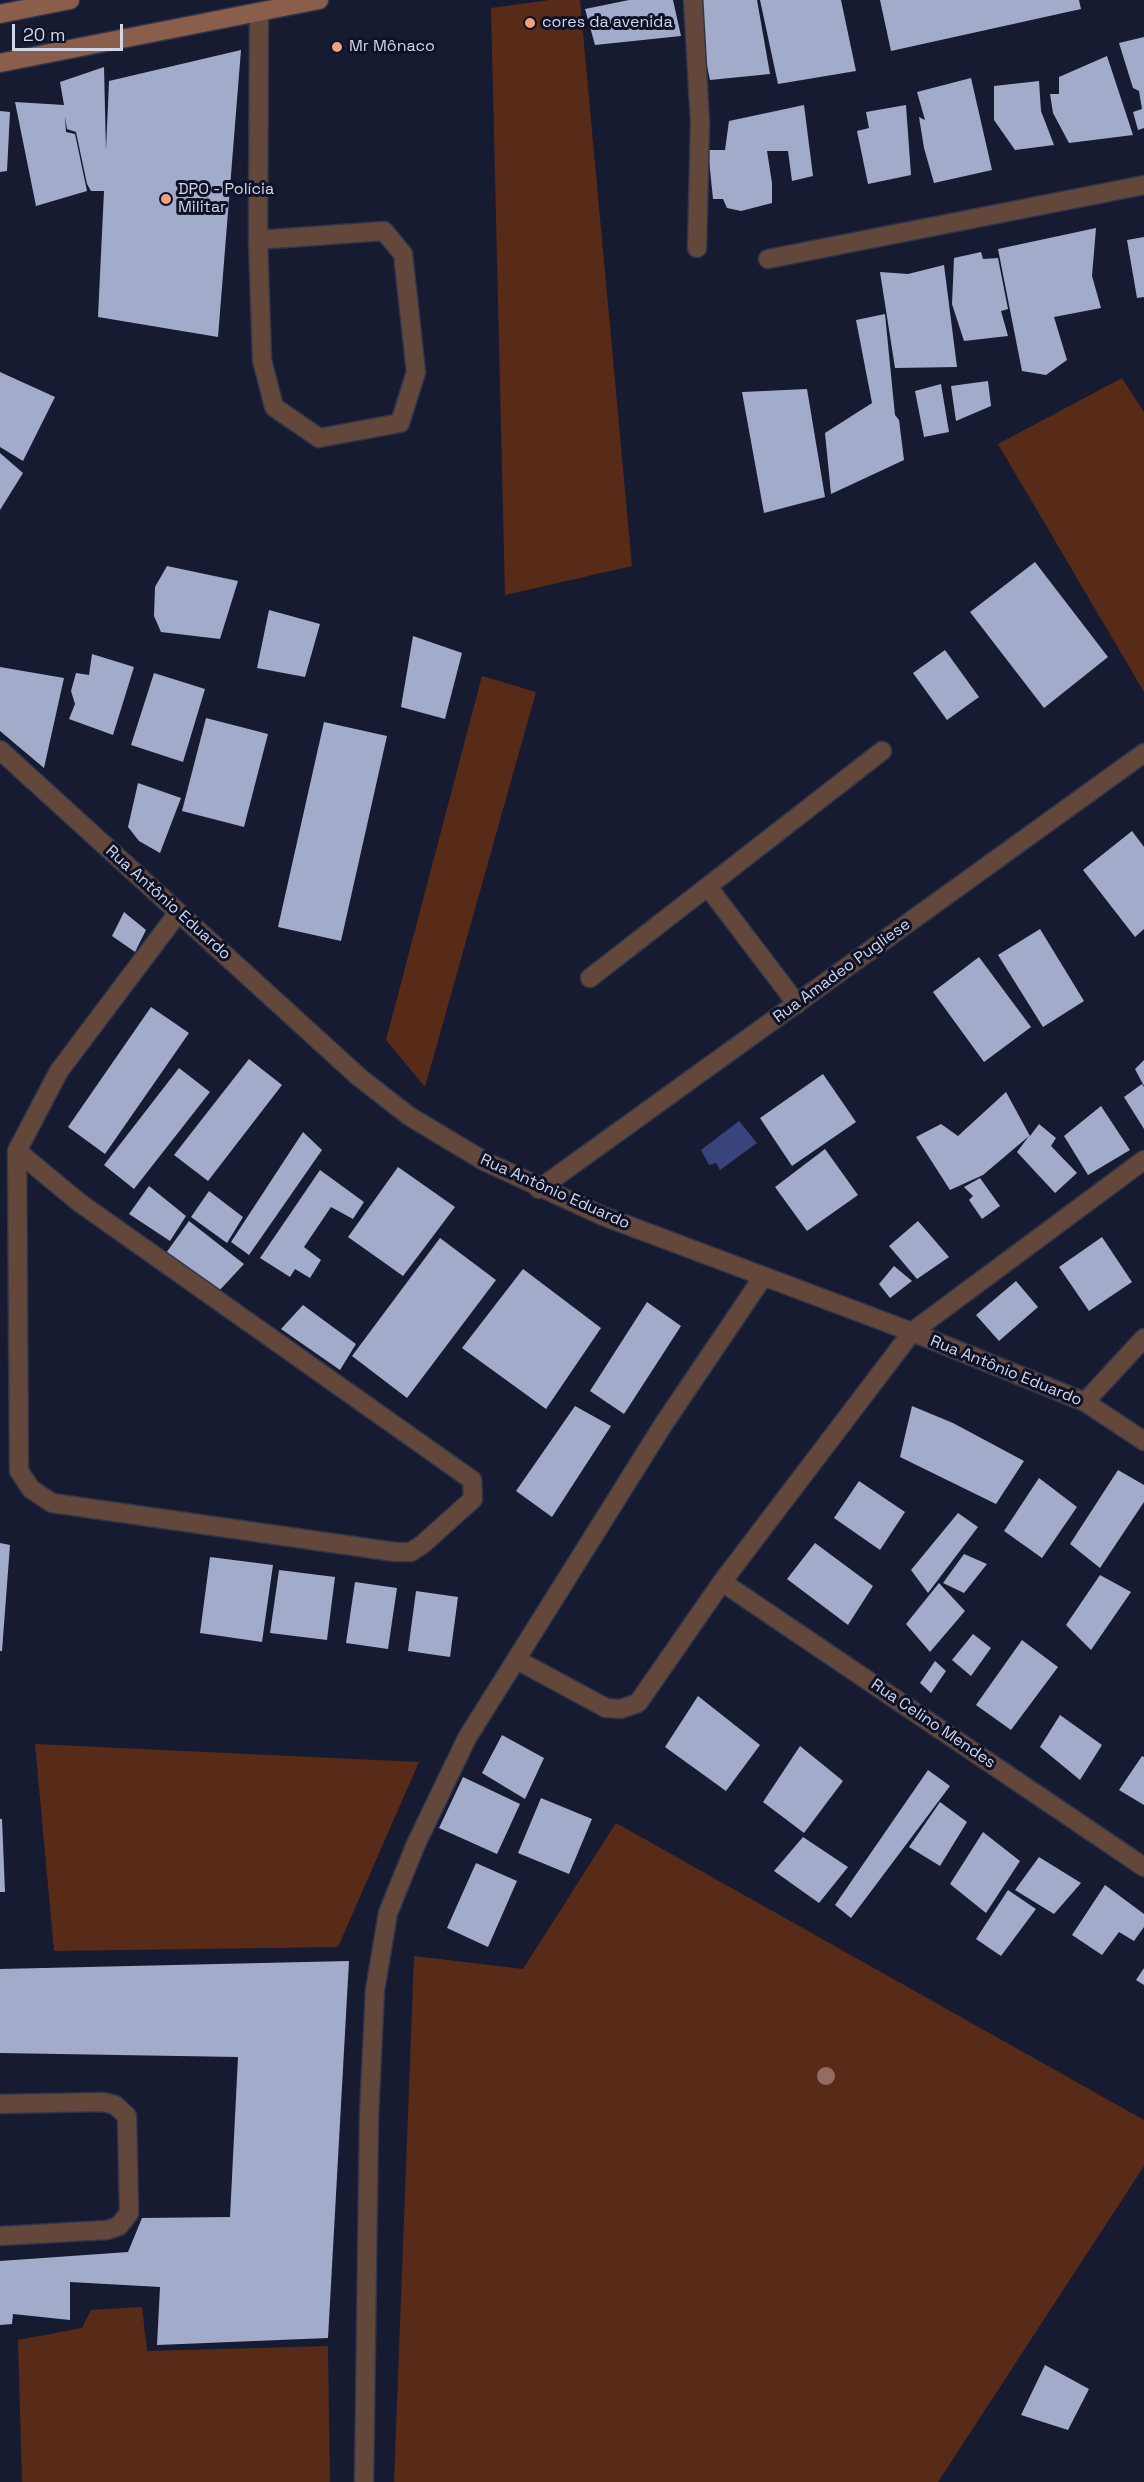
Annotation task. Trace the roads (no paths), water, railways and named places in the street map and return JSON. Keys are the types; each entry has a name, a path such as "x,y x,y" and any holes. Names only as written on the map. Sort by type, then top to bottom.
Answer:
{"main road":[{"path":"0,14 70,0"},
{"path":"0,63 318,0"}],"street":[{"path":"693,0 700,122 697,248"},
{"path":"258,240 384,231 403,254 416,372 400,423 319,438 274,407 262,360 258,240 259,13"},
{"path":"768,259 1144,184"},
{"name":"Rua Antônio Eduardo","path":"0,750 359,1077 409,1116 484,1161 539,1189 603,1216 912,1332 1085,1402 1144,1441"},
{"path":"590,978 882,751"},
{"name":"Rua Amadeo Pugliese","path":"539,1189 1144,753"},
{"path":"708,887 797,1004"},
{"path":"17,1151 80,1203 472,1480 473,1499 423,1544 411,1552 395,1552 52,1503 31,1489 19,1471 17,1151 59,1071 178,913"},
{"path":"517,1660 606,1708 621,1709 638,1702 722,1582 912,1332 1144,1160"},
{"path":"364,2482 369,2116 375,1990 388,1913 416,1844 467,1738 663,1425 764,1276"},
{"path":"1085,1402 1144,1338"},
{"name":"Rua Celino Mendes","path":"722,1582 1144,1867"},
{"path":"0,2104 103,2102 116,2105 127,2116 129,2213 119,2226 107,2230 0,2236"}],"water":[{"path":"739,1121 757,1143 720,1170 716,1163 709,1165 701,1150"}],"place":[{"name":"cores da avenida","path":"530,23"},
{"name":"Mr Mônaco","path":"337,47"},
{"name":"DPO - Polícia Militar","path":"166,199"}]}
